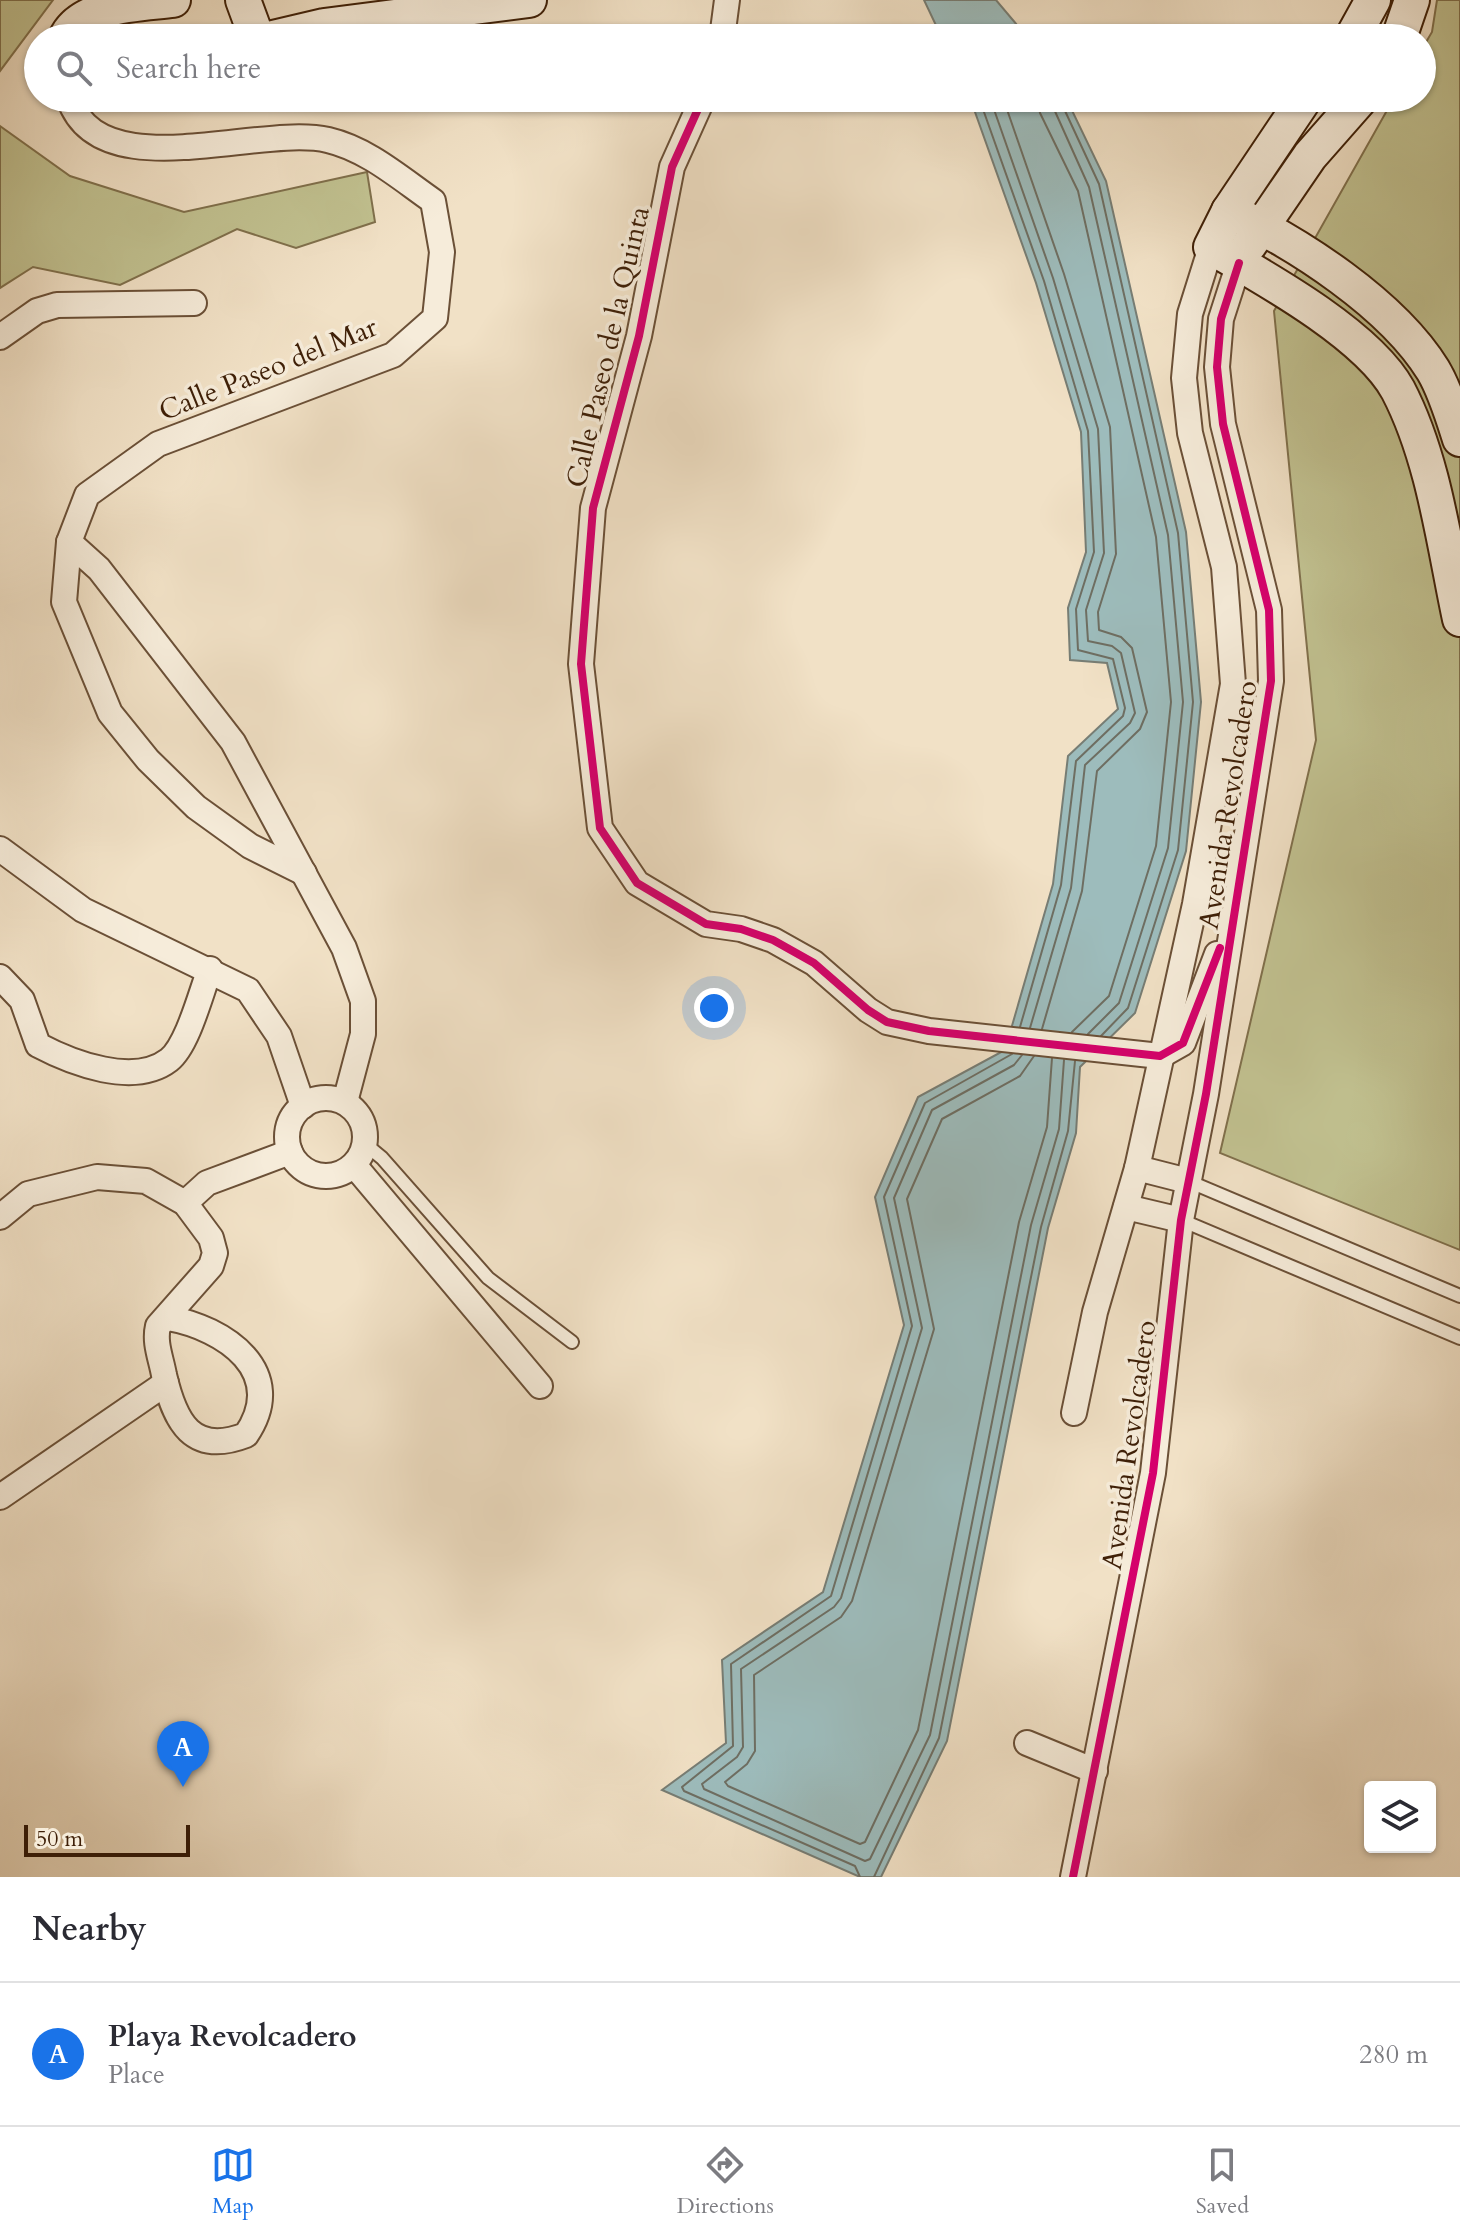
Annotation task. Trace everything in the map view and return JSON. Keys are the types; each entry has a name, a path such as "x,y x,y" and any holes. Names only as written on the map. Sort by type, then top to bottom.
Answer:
{"main road":[{"path":"79,24 84,19 114,8 173,0"},
{"path":"243,0 252,24"},
{"path":"329,24 357,12 529,0"},
{"path":"1360,24 1373,0"},
{"path":"1404,24 1412,0"},
{"name":"Avenida Revolcadero","path":"1225,255 1298,112"},
{"name":"Avenida Revolcadero","path":"1244,218 1310,156 1349,112"},
{"path":"1244,218 1359,293 1396,325 1433,370 1460,439"},
{"path":"1225,255 1330,322 1370,355 1397,389 1421,448 1460,619"}],"street":[{"path":"724,24 727,0"},
{"name":"Calle Paseo del Mar","path":"74,112 108,140 144,149 257,139 327,140 369,156 433,201 442,252 435,318 393,355 158,444 87,495 69,542 64,602 110,713 148,760 196,807 250,846 304,873"},
{"name":"Calle Paseo de la Quinta","path":"697,112 672,167 639,336 593,508 581,664 600,828 637,883 706,924 741,929 773,940 814,963 868,1010 887,1022 929,1031 1160,1056"},
{"name":"Avenida Revolcadero","path":"1073,1877 1153,1473 1181,1220 1236,907 1271,681 1269,610 1223,424 1217,367 1225,255"},
{"name":"Avenida Revolcadero","path":"1074,1413 1095,1312 1137,1168 1211,828 1233,684 1224,567 1190,433 1184,378 1190,314 1225,255"},
{"path":"0,337 37,311 57,305 194,303"},
{"path":"1190,433 1223,424"},
{"path":"69,542 99,569 233,742 344,948 363,1001 363,1034 345,1102"},
{"path":"0,849 83,910 248,990 279,1036 303,1106"},
{"path":"1160,1056 1183,1043 1236,907"},
{"path":"0,977 22,1000 38,1045 65,1059 131,1072 152,1069 171,1059 185,1036 210,969"},
{"path":"331,1098 345,1102 357,1113 365,1128 360,1154 332,1176 307,1171 290,1152 287,1132 303,1106 316,1099 331,1098"},
{"path":"185,1203 207,1183 290,1152"},
{"path":"360,1154 540,1386"},
{"path":"1137,1168 1188,1181"},
{"path":"0,1217 28,1194 97,1177 146,1181 185,1203 211,1238 215,1253 211,1266 158,1326 156,1338 166,1383 173,1408 194,1436 212,1443 229,1442 246,1435 257,1419 262,1400 258,1375 243,1355 207,1326 168,1318"},
{"path":"1126,1207 1181,1220"},
{"path":"0,1497 166,1383"},
{"path":"1027,1743 1095,1771"}],"lane":[{"path":"360,1154 382,1158 488,1278 572,1342"},
{"path":"1188,1181 1460,1296"},
{"path":"1181,1220 1460,1338"}],"green space":[{"path":"0,0 53,0 35,24 24,24 24,39 0,71"},
{"path":"1437,0 1460,0 1460,1250 1220,1153 1316,740 1274,311 1386,112 1436,112 1436,24 1433,24"},
{"path":"0,126 70,176 184,212 367,172 375,222 296,248 237,229 120,285 33,267 0,288"}],"water":[{"path":"924,0 996,0 1016,24 935,24"},
{"path":"975,112 1073,112 1106,181 1186,532 1201,702 1186,851 1135,1013 1080,1067 1076,1133 1048,1228 947,1741 881,1877 860,1877 662,1790 726,1743 722,1660 823,1592 904,1325 875,1197 918,1097 1005,1050 1053,884 1068,756 1118,709 1107,663 1070,660 1068,608 1086,552 1081,432 1036,283"}],"cycle path":[{"path":"697,112 672,167 639,336 593,508 581,664 600,828 637,883 706,924 741,929 773,940 814,963 868,1010 887,1022 929,1031 1160,1056 1183,1043 1220,948"},
{"path":"1073,1877 1153,1473 1181,1220 1206,1094 1271,681 1269,610 1223,424 1217,367 1221,319 1239,263"}],"place":[{"name":"Playa Revolcadero","path":"183,1787"}]}
